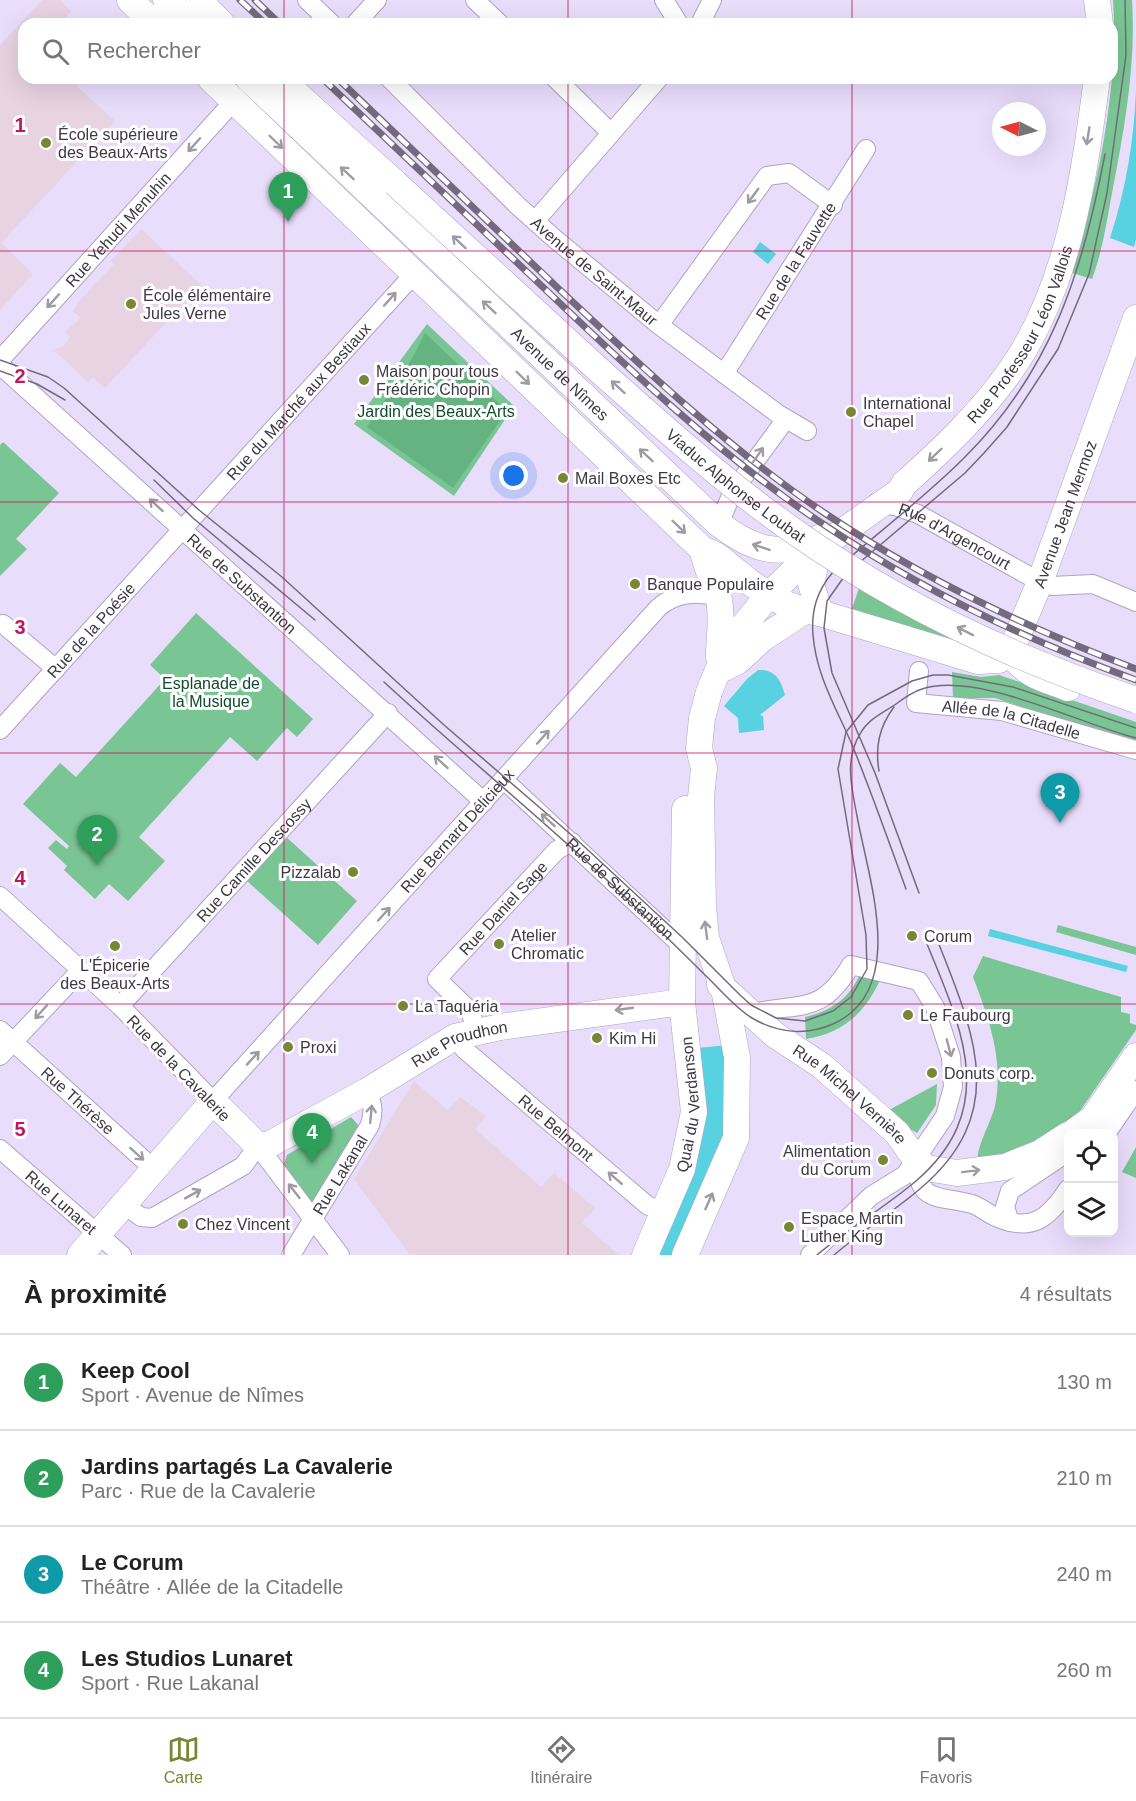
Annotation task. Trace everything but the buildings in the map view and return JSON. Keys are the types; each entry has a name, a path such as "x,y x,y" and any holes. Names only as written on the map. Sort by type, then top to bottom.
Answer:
{"main road":[{"path":"113,0 142,11"},
{"path":"1097,0 1099,18"},
{"path":"185,10 199,18"},
{"path":"185,10 206,18"},
{"name":"Avenue de Nîmes","path":"216,84 702,550 717,553 731,568 768,596 812,612"},
{"name":"Rue Professeur Léon Vallois","path":"904,484 959,432 985,403 1012,369 1035,328 1061,264 1071,226 1095,84"},
{"path":"233,102 275,89"},
{"name":"Avenue de Nîmes","path":"275,89 395,183"},
{"name":"Avenue de Nîmes","path":"275,89 719,524 736,537 778,551 797,549 825,535 877,503 895,485 904,484"},
{"name":"Viaduc Alphonse Loubat","path":"395,183 714,472 793,531 870,581 975,636 1032,662 1136,700"},
{"name":"Avenue Jean Mermoz","path":"1010,654 1040,582 1136,318"},
{"path":"812,612 811,584 817,556 832,539 877,503"},
{"name":"Quai du Verdanson","path":"702,550 718,597 722,617 718,671"},
{"path":"768,596 807,558 817,556"},
{"name":"Quai du Verdanson","path":"685,1255 736,1138 736,1057 722,986 711,956 703,906 701,797 704,768 699,748 702,718 729,643 768,596"},
{"path":"718,671 738,661 763,638 812,612 990,662 1010,654 1020,668 1029,674 1136,712"},
{"name":"Quai du Verdanson","path":"645,1255 682,1169 694,1112 682,1002 683,837 690,760 699,748"},
{"path":"683,947 722,986"},
{"name":"Rue Michel Vernière","path":"722,986 776,1035 822,1066 897,1133 916,1160"},
{"name":"Rue Proudhon","path":"258,1146 270,1144 466,1034 682,1002"},
{"name":"Rue Michel Vernière","path":"736,1057 748,1046 776,1035"},
{"path":"1095,1128 1136,1056"},
{"path":"80,1255 213,1101"},
{"name":"Rue de la Cavalerie","path":"213,1101 258,1146"},
{"path":"916,1160 927,1168 957,1173 1005,1167 1040,1154 1064,1138"}],"street":[{"path":"307,0 326,18"},
{"path":"360,18 377,0"},
{"path":"475,0 494,18"},
{"path":"664,0 675,18"},
{"path":"703,18 712,0"},
{"path":"395,84 536,220"},
{"path":"561,84 610,133"},
{"name":"Avenue de Saint-Maur","path":"654,84 536,220 659,325 786,419 807,431"},
{"name":"Rue Yehudi Menuhin","path":"0,360 233,102"},
{"name":"Rue de la Fauvette","path":"724,374 833,205 866,149"},
{"path":"659,325 767,176 789,173 833,205"},
{"name":"Rue du Marché aux Bestiaux","path":"182,529 414,274"},
{"name":"Rue de Substantion","path":"0,365 484,802"},
{"path":"719,524 733,492 786,419"},
{"name":"Rue d'Argencourt","path":"877,503 918,514 1040,582 1052,586 1093,584 1136,602"},
{"name":"Rue de la Poésie","path":"0,730 182,529"},
{"name":"Rue Bernard Délicieux","path":"213,1101 667,600 679,595 718,597"},
{"path":"3,624 56,669"},
{"path":"899,637 913,651 920,671"},
{"path":"920,671 924,660 931,655 952,653"},
{"name":"Allée de la Citadelle","path":"920,671 916,703 1002,711 1136,750"},
{"name":"Rue Camille Descossy","path":"120,1006 388,713"},
{"name":"Rue de Substantion","path":"504,780 683,947"},
{"name":"Rue Daniel Sage","path":"437,979 557,850 572,842"},
{"name":"Rue de la Cavalerie","path":"0,896 120,1006 213,1101"},
{"path":"753,1013 821,1001 839,985 851,965 919,981 928,992 944,1033 953,1067 950,1104 939,1128 916,1160 897,1181 871,1196 810,1255"},
{"path":"0,1056 7,1036 81,970"},
{"name":"Rue Belmont","path":"437,979 470,1011 465,1050 647,1205 662,1212"},
{"name":"Rue Thérèse","path":"7,1036 155,1170"},
{"path":"1095,1128 1136,1090"},
{"name":"Rue Lakanal","path":"291,1255 370,1125 373,1108 367,1091"},
{"path":"125,1205 141,1217 152,1218 243,1166 258,1146"},
{"name":"Rue de la Cavalerie","path":"258,1146 310,1212 313,1220 340,1255"},
{"name":"Rue Lunaret","path":"0,1149 122,1255"},
{"path":"1010,1222 1005,1208 1010,1191 1064,1155"},
{"path":"916,1160 917,1180 927,1194 972,1204 1010,1222 1033,1222 1048,1216 1064,1194"}],"shaded area":[{"name":"École supérieure des Beaux-Arts","path":"42,0 60,0 71,11 65,18 25,18"},
{"name":"École supérieure des Beaux-Arts","path":"18,26 18,84 75,84 115,121 1,243 33,274 0,310 0,45"},
{"name":"École élémentaire Jules Verne","path":"141,229 201,285 105,388 93,377 88,382 55,351 49,352 64,346 70,336 65,332 81,318 73,311 114,264 111,261"},
{"path":"414,1081 447,1110 460,1097 486,1116 475,1129 541,1187 554,1173 595,1208 582,1223 619,1255 410,1255 354,1179"}],"green space":[{"path":"1113,0 1132,0 1131,71 1122,141 1107,223 1092,279 1072,273 1098,172 1111,84 1118,84 1118,18 1114,18"},
{"name":"Jardin des Beaux-Arts","path":"427,324 514,406 454,496 354,424"},
{"name":"Jardin des Beaux-Arts","path":"425,333 507,411 453,488 367,427 413,357"},
{"path":"3,442 59,493 16,539 27,549 0,576 0,445"},
{"path":"862,580 982,646 957,645 851,611"},
{"name":"Esplanade de la Musique","path":"196,613 313,719 297,737 287,728 257,761 230,737 139,837 165,861 128,901 109,884 95,899 64,870 67,866 48,848 56,840 67,849 69,846 23,804 60,763 76,777 165,679 150,665"},
{"path":"952,672 981,677 999,675 1136,722 1136,744 995,698 953,698"},
{"path":"285,836 357,901 318,945 246,880"},
{"path":"1058,925 1136,947 1136,955 1056,932"},
{"path":"983,956 1121,997 1121,1012 1130,1014 1130,1023 1136,1025 1136,1030 1071,1124 1007,1156 978,1159 979,1148 995,1106 998,1072 989,1024 973,977"},
{"path":"860,974 880,980 860,1012 831,1032 806,1039 805,1017 838,1003 856,983"},
{"path":"937,1084 936,1105 917,1133 898,1122 889,1110"},
{"path":"351,1117 360,1127 313,1205 283,1167 287,1155"},
{"path":"1136,1147 1136,1178 1122,1172"}],"water":[{"path":"1136,90 1136,239 1134,247 1110,238 1121,201 1128,165"},
{"path":"760,242 776,254 768,264 753,252"},
{"path":"758,670 769,671 773,674 785,695 760,715 763,716 764,730 739,733 738,718 724,706 747,679"},
{"path":"990,929 1128,966 1126,972 988,936"},
{"path":"728,1045 729,1126 680,1255 654,1255 697,1048"}],"tram line":[{"path":"919,893 875,773 832,673 824,628 827,601 846,574 965,473 984,453 1007,427 1058,349 1089,274 1107,193 1126,55 1125,0"},
{"path":"906,889 860,765 818,665 813,635 816,601 833,572 964,458 994,425 1020,391 1059,318 1074,279 1086,239 1105,154"},
{"path":"0,360 48,377 64,388 199,510 282,577 444,725 575,838 751,1005 776,1018 805,1021 833,1011 851,997 867,969 866,935 838,769 846,732 868,705 912,681 933,675 948,675 1013,687 1136,728"},
{"path":"0,371 37,384 65,400"},
{"path":"154,480 193,518 315,620"},
{"path":"384,682 593,867 739,1009 771,1027 792,1031 823,1028 856,1008 870,986 877,960 878,930 874,900 851,775 855,744 871,720 908,695 922,689 945,685 971,687 999,693 1136,738"},
{"path":"879,771 879,738 894,707"},
{"path":"817,1255 916,1181 943,1153 959,1124 966,1095 966,1064 960,1034 950,1003 925,939"},
{"path":"834,1255 921,1188 949,1159 966,1130 975,1101 976,1071 972,1040 963,1008 938,942"}],"railway":[{"path":"240,0 260,18"},
{"path":"255,0 274,18"},
{"path":"328,84 678,412 783,496 857,546 934,591 1013,630 1136,680"},
{"path":"343,84 656,378 721,435 790,489 863,538 938,581 1055,637 1136,669"}],"place":[{"name":"École supérieure des Beaux-Arts","path":"46,143"},
{"name":"Keep Cool","path":"288,222"},
{"name":"École élémentaire Jules Verne","path":"131,304"},
{"name":"Maison pour tous Frédéric Chopin","path":"364,380"},
{"name":"International Chapel","path":"851,412"},
{"name":"Mail Boxes Etc","path":"563,478"},
{"name":"Banque Populaire","path":"635,584"},
{"name":"Le Corum","path":"1060,823"},
{"name":"Jardins partagés La Cavalerie","path":"97,865"},
{"name":"Pizzalab","path":"353,872"},
{"name":"Corum","path":"912,936"},
{"name":"Atelier Chromatic","path":"499,944"},
{"name":"L'Épicerie des Beaux-Arts","path":"115,946"},
{"name":"La Taquéria","path":"403,1006"},
{"name":"Le Faubourg","path":"908,1015"},
{"name":"Kim Hi","path":"597,1038"},
{"name":"Proxi","path":"288,1047"},
{"name":"Donuts corp.","path":"932,1073"},
{"name":"Alimentation du Corum","path":"883,1160"},
{"name":"Les Studios Lunaret","path":"312,1163"},
{"name":"Chez Vincent","path":"183,1224"},
{"name":"Espace Martin Luther King","path":"789,1227"}]}
